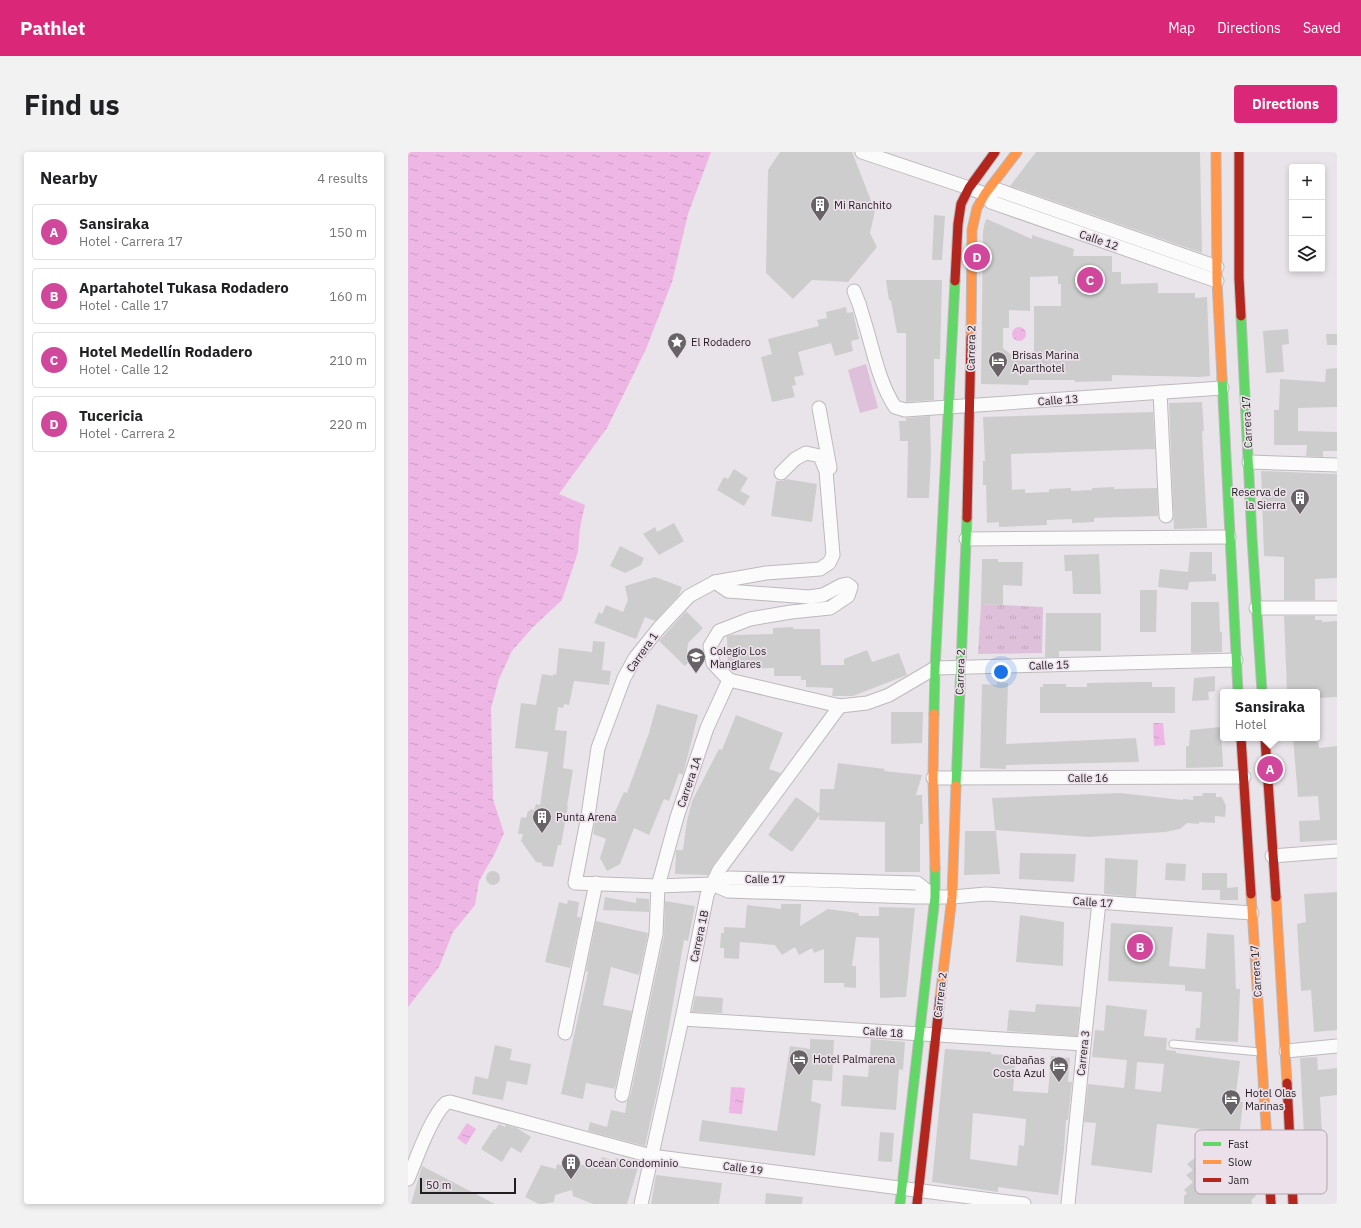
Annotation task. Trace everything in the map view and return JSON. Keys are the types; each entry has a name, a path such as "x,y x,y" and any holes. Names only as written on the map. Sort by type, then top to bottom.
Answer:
{"street":[{"name":"Calle 12","path":"862,152 969,188 985,194 992,202 1217,281"},
{"name":"Carrera 2","path":"900,1204 903,1188 934,897 933,778 935,668 958,224 961,204 969,188 995,152"},
{"name":"Carrera 2","path":"917,1204 935,1035 952,897 970,406 972,230 976,208 1017,152"},
{"path":"1216,152 1217,281 1238,689"},
{"name":"Carrera 17","path":"1239,152 1239,278 1252,538 1262,689"},
{"name":"Calle 12","path":"985,194 998,190 1217,267"},
{"name":"Calle 13","path":"854,291 858,299 879,372 888,396 895,407 905,410 1222,388"},
{"path":"1160,392 1166,516"},
{"path":"819,408 830,470 830,513"},
{"path":"780,473 795,459 806,453 820,456 826,471 830,513"},
{"path":"1249,462 1337,465"},
{"name":"Carrera 1","path":"575,882 588,816 598,748 624,678 635,658 659,628 689,596 715,582 766,573 820,570 829,563 834,555 830,513"},
{"path":"966,539 1229,537"},
{"path":"715,582 728,591 809,597 822,596 842,585 847,584 851,587 848,596 830,608 791,612 750,619 719,631 710,646 714,663 729,680 840,706 867,703 889,695 935,668"},
{"path":"1256,608 1337,608"},
{"name":"Calle 15","path":"935,668 1236,660"},
{"name":"Carrera 1A","path":"622,1094 656,934 658,886 677,817 707,728 729,680"},
{"name":"Carrera 1B","path":"641,1204 682,1019 707,895 719,870 840,706"},
{"name":"Carrera 17","path":"1241,741 1266,1130"},
{"path":"1265,741 1286,1051 1290,1130"},
{"name":"Calle 16","path":"933,778 1244,777"},
{"path":"1272,856 1337,851"},
{"name":"Calle 17","path":"575,882 658,886 712,884 729,878 917,882 934,897"},
{"path":"839,881 839,895"},
{"path":"565,1033 596,882"},
{"name":"Calle 17","path":"712,884 728,891 934,897 986,894 1252,913"},
{"name":"Carrera 3","path":"1068,1204 1099,902"},
{"name":"Calle 18","path":"682,1019 1084,1044"},
{"path":"1286,1051 1337,1046"},
{"name":"Calle 19","path":"408,1179 437,1113 441,1107 450,1102 651,1156 1024,1204"},
{"name":"Carrera 17","path":"1270,1194 1271,1204"},
{"path":"1293,1194 1293,1204"}],"lane":[{"path":"1173,1044 1261,1053"}],"green space":[{"path":"866,364 878,408 860,413 848,370"},
{"path":"981,604 1043,607 1042,653 978,654"}],"water":[{"path":"408,152 711,152 688,214 672,282 646,349 607,428 559,494 585,505 580,527 578,552 562,600 533,627 512,651 499,679 491,708 493,799 504,833 494,855 479,881 475,905 453,932 439,967 408,1007"},
{"path":"1019,327 1024,329 1026,334 1024,339 1019,341 1014,339 1012,334 1014,329"},
{"path":"1153,723 1163,723 1165,745 1154,746"},
{"path":"731,1087 745,1088 742,1114 729,1113"},
{"path":"467,1123 476,1129 466,1145 457,1138"}],"building":[{"name":"Mi Ranchito","path":"780,152 852,152 875,211 870,233 877,247 848,282 812,280 793,299 766,273 768,170"},
{"path":"1036,152 1200,152 1202,253 1010,186"},
{"path":"934,215 945,216 942,260 932,260"},
{"path":"987,219 1032,239 1032,235 1074,249 1073,256 1112,256 1112,272 1121,272 1121,284 1158,283 1158,293 1195,293 1195,298 1207,297 1210,376 1112,375 1112,381 1075,382 1075,380 1029,380 1028,385 981,384 983,231","holes":["1058,276 1058,284 1061,284 1061,306 1034,306 1034,357 1014,357 1003,348 1003,328 1009,328 1009,310 1030,311 1030,277"]},
{"path":"886,280 942,280 940,359 934,359 934,400 906,402 906,333 897,333"},
{"path":"846,307 847,313 853,312 859,339 851,341 853,351 835,356 831,343 798,352 804,375 794,377 796,385 792,386 795,397 772,402 761,357 772,354 768,339 819,326 817,320 827,318 826,312"},
{"path":"1288,329 1289,344 1282,345 1284,372 1266,373 1263,331"},
{"path":"1326,334 1337,334 1337,345 1327,345"},
{"path":"1337,368 1337,407 1298,408 1298,431 1337,432 1337,451 1323,451 1323,457 1306,456 1307,445 1274,445 1274,410 1279,410 1280,379 1325,382 1326,369"},
{"path":"1202,402 1207,528 1174,529 1169,403"},
{"path":"1153,412 1155,449 1011,454 1012,490 1025,489 1025,493 1049,492 1049,489 1071,488 1071,491 1114,487 1114,489 1157,488 1158,516 1094,518 1094,522 1072,523 1072,519 1047,520 1047,525 999,527 999,522 987,523 986,485 983,485 983,461 985,461 983,417"},
{"path":"930,416 931,456 929,498 907,498 908,441 900,441 899,421 906,421 906,418"},
{"path":"734,469 748,478 740,491 750,496 744,506 717,490 724,477 728,479"},
{"name":"Reserva de la Sierra","path":"1261,471 1337,474 1337,578 1315,579 1315,600 1284,600 1284,557 1264,556"},
{"path":"786,479 817,484 812,522 771,516 776,481 783,481"},
{"path":"674,523 684,541 659,555 643,534 655,527 657,532"},
{"path":"620,546 644,558 641,565 625,573 610,566"},
{"path":"1190,552 1212,552 1212,574 1216,574 1216,581 1189,582 1188,590 1158,587 1160,569 1188,572"},
{"path":"1099,554 1101,594 1073,594 1072,571 1065,571 1064,555"},
{"path":"982,559 998,559 998,562 1023,562 1022,586 1003,585 1003,605 981,604"},
{"path":"655,577 682,587 679,595 655,621 645,617 636,639 594,623 599,612 602,614 606,605 623,612 628,600 625,586"},
{"path":"1140,590 1157,590 1156,632 1140,632"},
{"path":"1191,602 1219,602 1222,652 1191,653"},
{"path":"686,611 703,628 688,643 687,653 692,658 685,666 659,641"},
{"path":"1046,613 1101,613 1101,651 1059,651 1059,657 1045,657"},
{"path":"1284,616 1315,616 1315,620 1322,620 1322,622 1337,621 1337,697 1320,698 1320,689 1287,689"},
{"path":"793,627 793,629 820,629 821,665 844,665 844,659 867,650 872,662 899,653 907,675 853,696 832,696 833,688 806,687 806,680 801,680 801,676 774,676 774,668 730,669 728,667 727,636 773,634 773,628"},
{"path":"593,641 605,642 602,670 611,671 609,685 574,681 569,705 564,704 563,708 558,707 555,730 567,731 563,768 573,770 561,845 558,845 553,867 542,866 542,863 536,862 521,841 523,834 518,834 521,817 526,818 530,809 534,810 536,804 540,805 548,752 515,748 521,703 536,705 542,674 553,676 553,674 556,675 559,648 592,652"},
{"path":"1215,676 1215,691 1208,692 1209,700 1192,701 1194,678"},
{"path":"997,682 1008,683 1006,744 1136,738 1139,762 1006,765 1006,769 980,768 982,684 997,685"},
{"path":"1152,682 1152,687 1175,687 1175,713 1040,713 1040,687 1043,687 1043,684 1066,684 1066,687 1087,687 1087,683"},
{"path":"657,704 698,715 683,775 679,773 669,801 664,799 649,835 634,828 620,864 607,871 600,858 606,839 593,834 596,814 611,821 624,792 627,793 649,733"},
{"path":"891,712 923,712 922,743 891,744"},
{"path":"736,715 783,733 769,769 781,773 713,865 708,875 675,874 676,850 683,850 687,821 692,801 719,749 722,750"},
{"path":"1220,727 1223,767 1186,768 1186,746 1189,746 1190,730"},
{"path":"1293,741 1318,741 1319,748 1337,746 1337,840 1300,842 1299,821 1320,820 1318,796 1298,797"},
{"path":"838,763 885,769 884,771 922,775 916,795 922,795 923,824 920,824 920,872 885,872 885,822 819,820 820,789 834,789"},
{"path":"1120,793 1193,800 1193,796 1202,796 1203,793 1216,793 1216,797 1222,797 1226,806 1225,817 1215,816 1215,823 1187,823 1180,829 1165,832 1089,837 995,830 992,798"},
{"path":"796,797 820,814 792,852 768,835"},
{"path":"965,831 996,831 1000,874 964,875"},
{"path":"1020,853 1076,854 1074,882 1019,879"},
{"path":"1105,858 1138,860 1136,897 1104,894"},
{"path":"1166,863 1186,864 1185,881 1165,880"},
{"path":"493,871 498,873 500,878 498,883 493,885 488,883 486,878 488,873"},
{"path":"1202,873 1227,873 1227,888 1238,887 1238,900 1220,900 1220,890 1202,890"},
{"path":"1337,892 1337,1030 1314,1032 1311,990 1301,991 1297,924 1306,922 1304,894"},
{"path":"605,897 636,903 636,898 649,899 649,912 603,910"},
{"path":"568,900 579,902 577,917 581,917 570,968 545,962 559,902 567,904"},
{"path":"665,901 695,906 688,941 684,940 660,1078 645,1146 588,1131 590,1122 607,1127 611,1110 625,1113 627,1101 630,1097 664,936"},
{"path":"781,904 801,904 800,926 828,909 858,913 859,916 879,916 879,907 915,908 906,997 880,998 879,938 856,937 852,966 856,966 856,988 844,987 844,983 824,983 824,949 814,953 812,948 799,955 795,947 782,955 775,945 740,942 739,959 724,958 724,948 720,948 721,933 724,933 724,927 745,928 747,905 781,909"},
{"path":"1020,915 1064,922 1063,966 1016,962"},
{"path":"596,921 648,933 639,975 611,967 603,1005 632,1011 615,1089 586,1083 583,1099 561,1094 588,972 586,971"},
{"path":"1111,923 1173,927 1169,966 1205,969 1207,933 1234,935 1236,989 1240,989 1238,1042 1195,1040 1196,1028 1200,1028 1202,992 1185,991 1185,985 1108,981"},
{"path":"695,996 723,998 722,1013 692,1012"},
{"path":"1036,1004 1080,1007 1077,1036 1007,1031 1009,1010 1035,1012"},
{"path":"1106,1005 1147,1010 1144,1036 1167,1038 1166,1050 1176,1051 1176,1053 1240,1061 1235,1101 1243,1102 1240,1130 1210,1130 1157,1124 1152,1173 1091,1165 1096,1123 1084,1122 1088,1084 1124,1088 1127,1060 1092,1057 1095,1030 1104,1031","holes":["1137,1062 1164,1064 1161,1092 1135,1089"]},
{"name":"Hotel Palmarena","path":"810,1039 834,1040 832,1081 813,1080 811,1101 821,1104 815,1156 699,1141 702,1120 777,1131 790,1046 810,1049"},
{"path":"871,1039 905,1042 903,1070 899,1069 896,1110 841,1106 843,1075 868,1077"},
{"path":"495,1045 512,1049 510,1060 531,1064 527,1085 507,1081 503,1100 472,1094 475,1076 488,1079"},
{"path":"945,1049 991,1052 991,1054 1016,1056 1013,1091 1048,1093 1051,1056 1070,1058 1068,1082 1072,1082 1068,1120 1066,1120 1058,1195 998,1187 998,1192 932,1182","holes":["973,1113 1026,1119 1024,1146 1019,1145 1017,1166 970,1159"]},
{"path":"1317,1057 1318,1070 1337,1068 1337,1095 1320,1097 1322,1130 1304,1130 1300,1058"},
{"path":"499,1124 505,1127 506,1125 517,1128 531,1137 521,1153 511,1147 502,1162 481,1149"},
{"path":"880,1132 894,1133 892,1162 878,1161"},
{"name":"Ocean Condominio","path":"602,1157 615,1161 616,1158 639,1164 627,1204 593,1204 573,1196 572,1190 555,1195 554,1202 543,1204 539,1204 525,1197 541,1165 556,1169 557,1164 569,1167 572,1162 587,1166 589,1160 600,1164"},
{"path":"1195,1158 1195,1194 1254,1194 1256,1196 1251,1200 1252,1204 1184,1204 1184,1196 1187,1193 1184,1190 1193,1182 1186,1175 1193,1170 1187,1164"},
{"path":"422,1166 495,1204 411,1204"},
{"path":"656,1175 722,1183 719,1204 651,1204"},
{"path":"766,1193 803,1197 802,1204 765,1204"}],"traffic: fast":[{"path":"934,714 935,668 955,281"},
{"path":"1241,316 1252,538 1262,689"},
{"path":"1222,378 1238,689"},
{"path":"956,786 967,518"},
{"path":"900,1204 935,897 935,868"}],"traffic: slow":[{"path":"971,338 972,230 977,208 985,194 1017,152"},
{"path":"1216,152 1217,281 1222,378"},
{"path":"934,714 933,778 935,868"},
{"path":"940,998 952,897 956,786"},
{"path":"1251,894 1266,1130"},
{"path":"1276,897 1287,1083"}],"traffic: jam":[{"path":"955,281 958,224 961,204 969,188 995,152"},
{"path":"1239,152 1239,278 1241,316"},
{"path":"967,518 971,338"},
{"path":"1241,741 1251,894"},
{"path":"1265,741 1276,897"},
{"path":"917,1204 940,998"},
{"path":"1287,1083 1289,1130"},
{"path":"1270,1194 1271,1204"},
{"path":"1293,1194 1293,1204"}],"place":[{"name":"Mi Ranchito","path":"820,222"},
{"name":"Tucericia","path":"977,257"},
{"name":"Hotel Medellín Rodadero","path":"1090,280"},
{"name":"El Rodadero","path":"677,359"},
{"name":"Brisas Marina Aparthotel","path":"998,378"},
{"name":"Reserva de la Sierra","path":"1300,515"},
{"name":"Colegio Los Manglares","path":"696,674"},
{"name":"Sansiraka","path":"1270,769"},
{"name":"Punta Arena","path":"542,834"},
{"name":"Apartahotel Tukasa Rodadero","path":"1140,947"},
{"name":"Hotel Palmarena","path":"799,1076"},
{"name":"Cabañas Costa Azul","path":"1059,1083"},
{"name":"Hotel Olas Marinas","path":"1231,1116"},
{"name":"Ocean Condominio","path":"571,1180"}]}
